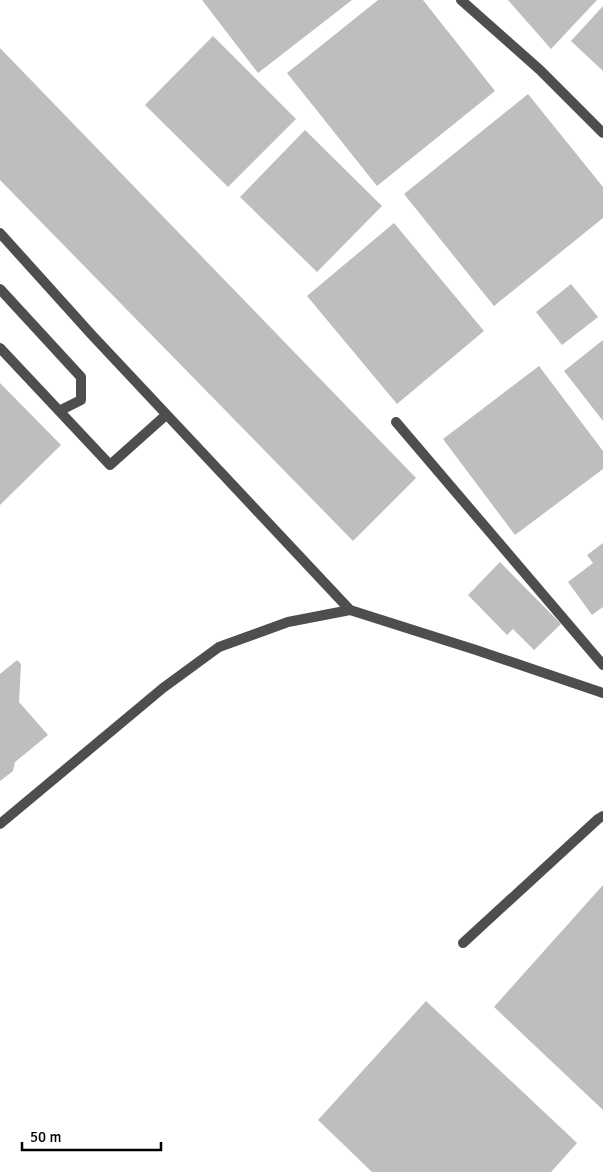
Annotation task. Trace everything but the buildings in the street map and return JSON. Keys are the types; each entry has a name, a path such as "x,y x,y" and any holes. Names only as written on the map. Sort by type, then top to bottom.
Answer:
{"street":[{"path":"460,0 540,70 603,132"},
{"path":"0,233 166,415 350,610"},
{"path":"0,289 81,377 81,400 59,411"},
{"path":"0,348 110,465 166,415"},
{"path":"396,422 603,665"},
{"path":"0,824 164,688 219,647 288,622 350,610 603,693"},
{"path":"463,943 598,818 603,816"}]}
